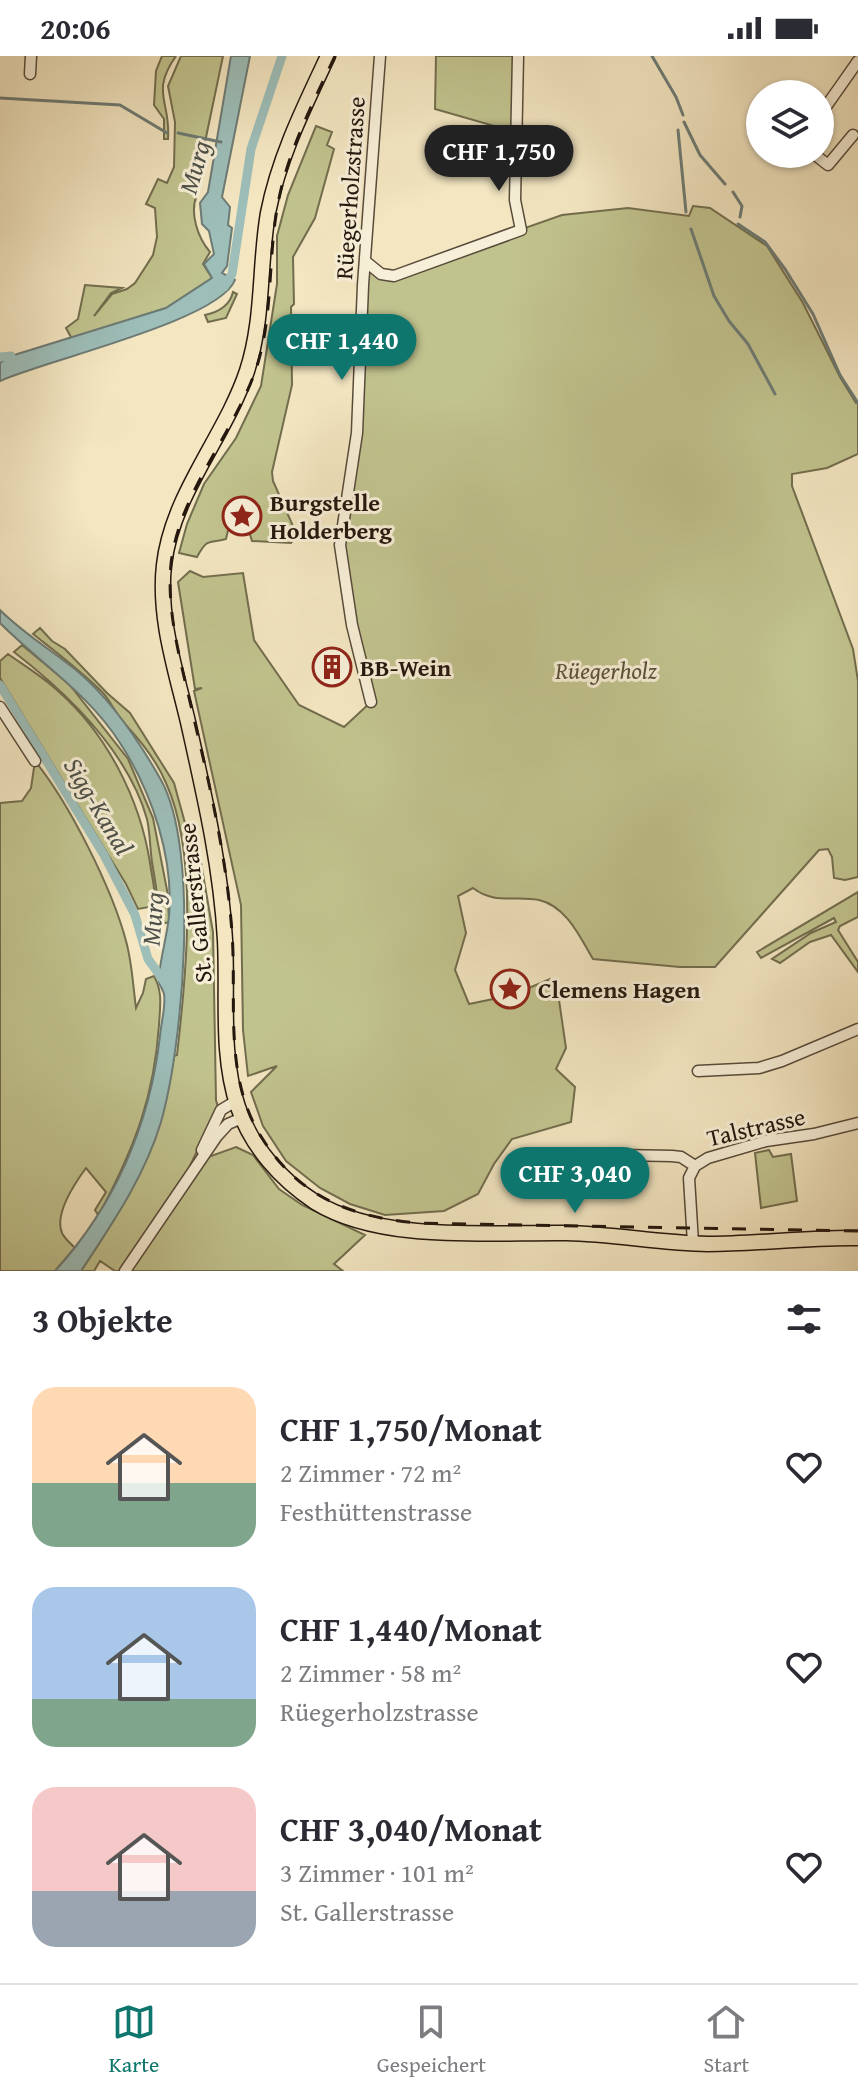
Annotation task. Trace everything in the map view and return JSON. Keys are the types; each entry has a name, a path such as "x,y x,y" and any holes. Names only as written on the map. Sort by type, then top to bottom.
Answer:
{"main road":[{"name":"St. Gallerstrasse","path":"328,56 290,139 273,191 257,326 249,366 233,406 175,520 163,569 167,634 208,810 220,885 225,940 227,1044 236,1101 242,1118 268,1160 291,1184 328,1209 364,1224 416,1231 577,1234 693,1243 858,1238"}],"street":[{"path":"30,74 31,56"},
{"name":"Rüegerholzstrasse","path":"371,702 352,625 340,545 357,433 365,261 380,56"},
{"path":"365,261 381,274 394,276 521,230 515,200 518,56"},
{"path":"834,95 858,61"},
{"path":"834,158 853,135"},
{"path":"0,707 35,761"},
{"path":"698,1071 759,1068 858,1029"},
{"path":"200,1158 219,1114 236,1101"},
{"path":"125,1271 200,1158 222,1130 242,1118"},
{"name":"Talstrasse","path":"693,1243 689,1178 695,1166 708,1158 766,1141 858,1123"},
{"path":"567,1154 672,1156 681,1157 695,1166"}],"green space":[{"path":"162,56 176,56 164,79 163,89 168,139 164,139 164,119 154,105 156,71"},
{"path":"181,56 223,56 195,190 189,193 197,195 194,217 210,252 203,264 212,278 166,308 72,339 66,328 78,319 85,285 122,288 111,293 94,316 112,294 135,283 153,255 157,237 155,208 146,204 158,179 167,183 174,167 175,122 168,86"},
{"path":"436,56 514,56 512,127 508,130 435,109"},
{"path":"316,126 332,132 327,145 334,149 315,218 293,257 292,385 272,472 297,535 291,543 252,541 244,515 233,509 226,539 206,544 197,557 179,553 204,484 236,438 261,386 277,284 277,236 288,195"},
{"name":"Rüegerholz","path":"693,206 710,208 767,246 803,303 840,377 858,402 858,454 827,468 792,474 792,486 853,649 858,681 858,877 845,880 834,878 828,849 819,850 715,967 593,959 565,916 549,903 489,896 473,888 458,896 466,933 455,970 469,1004 512,995 550,979 559,1000 566,1048 556,1069 575,1087 571,1122 512,1139 478,1194 444,1211 385,1215 350,1204 320,1188 286,1161 263,1126 251,1092 277,1066 248,1076 243,1030 241,905 194,691 202,688 195,689 178,582 190,571 203,577 243,573 254,640 299,705 344,727 371,702 341,564 351,476 365,261 389,276 562,215 628,208 689,216"},
{"path":"233,292 237,294 226,318 208,322 205,315 223,307"},
{"path":"40,628 130,713 174,783 185,823 198,845 213,932 218,1107 188,1170 120,1271 100,1261 94,1271 81,1271 114,1220 141,1169 162,1115 174,1056 177,1055 186,954 183,845 166,783 153,759 103,693 33,634"},
{"path":"22,645 69,684 128,759 153,818 168,895 169,922 162,924 157,917 147,819 126,770 74,705 14,652"},
{"path":"8,654 40,676 76,708 119,769 145,839 155,906 138,909 126,884 0,678 0,661"},
{"path":"35,761 75,822 111,896 128,949 136,1008 146,979 154,976 160,994 160,1012 153,1075 141,1120 102,1209 98,1215 95,1210 106,1192 86,1168 67,1199 61,1217 62,1233 75,1248 55,1271 0,1271 0,803 22,801 31,788"},
{"path":"858,892 858,917 838,930 858,962 858,972 831,935 810,942 780,963 772,959 811,933 836,922 834,918 761,958 757,952"},
{"path":"236,1147 253,1155 279,1189 302,1205 365,1235 334,1264 343,1271 130,1271 208,1157"},
{"path":"769,1150 773,1157 791,1154 797,1201 761,1208 755,1153"}],"water":[{"path":"231,56 250,56 222,197 230,207 228,225 232,228 227,266 222,273 235,280 222,295 166,324 0,381 0,363 11,356 166,308 212,278 204,264 214,254 209,231 202,224 200,203 208,192"},
{"path":"0,610 89,681 123,721 161,780 173,812 181,852 184,948 181,998 176,1046 161,1122 137,1180 81,1271 55,1271 76,1246 112,1191 138,1132 155,1069 164,1004 159,977 169,916 168,871 151,804 120,743 79,694 0,623"}],"waterway":[{"path":"224,287 232,274 251,149 282,56"},
{"path":"652,56 683,115"},
{"path":"0,98 120,105 167,133"},
{"path":"684,122 700,155 725,184"},
{"path":"678,130 686,212"},
{"name":"Murg","path":"178,133 221,142"},
{"path":"733,192 742,206 740,217"},
{"path":"738,224 765,242 785,269 813,314 840,375 858,403"},
{"path":"691,229 714,296 748,344 775,394"},
{"name":"Sigg-Kanal","path":"0,357 11,356 13,365"},
{"name":"Sigg-Kanal","path":"0,685 104,855 135,915 148,959 166,984"}],"railway":[{"path":"335,56 301,131 281,189 274,229 266,327 257,366 185,512 171,564 171,603 176,642 212,799 226,879 232,933 234,1038 242,1090 250,1115 277,1158 310,1189 349,1209 393,1220 417,1223 858,1231"}],"place":[{"name":"Burgstelle Holderberg","path":"242,516"},
{"name":"BB-Wein","path":"332,667"},
{"name":"Clemens Hagen","path":"510,989"}]}
